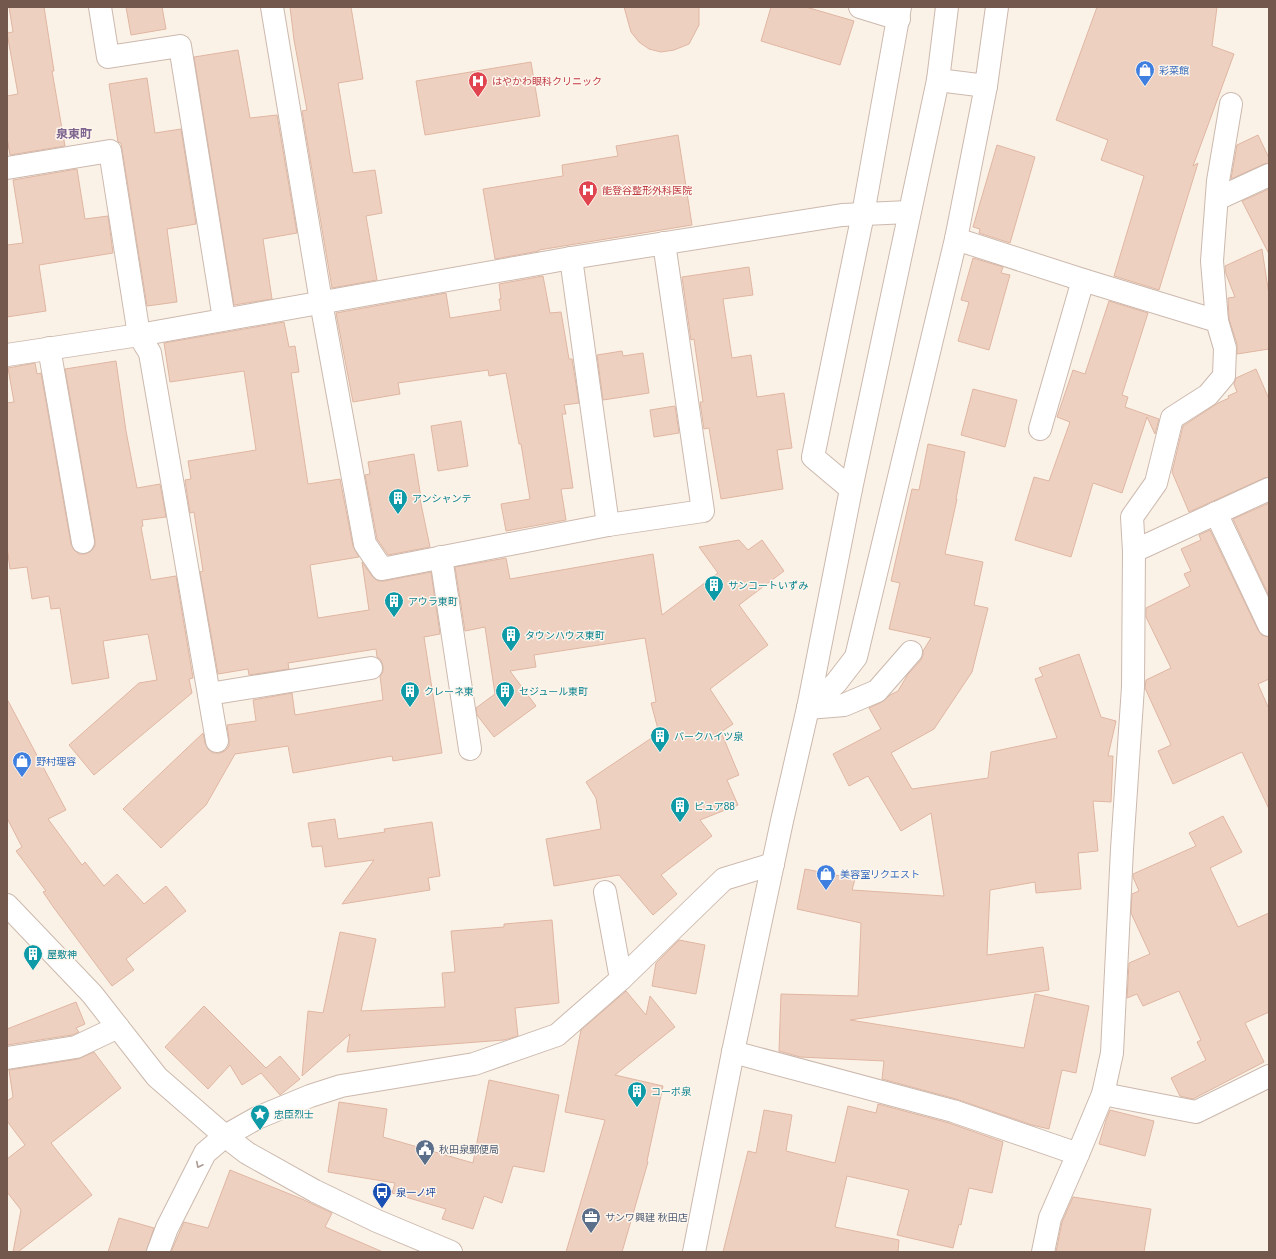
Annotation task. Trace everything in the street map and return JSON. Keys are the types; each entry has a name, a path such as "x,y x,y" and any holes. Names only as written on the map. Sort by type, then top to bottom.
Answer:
{"street":[{"path":"100,7 108,57 180,46 224,319"},
{"path":"272,7 321,302 365,544 382,569 608,524 703,511 664,243"},
{"path":"851,489 813,457 863,214 900,13 860,7"},
{"path":"694,1252 733,1052 808,708 851,489 938,80 947,7"},
{"path":"808,708 836,683 856,657 956,239 986,86 997,7"},
{"path":"938,80 986,86"},
{"path":"1043,1252 1050,1218 1103,1094 1112,1053 1122,849 1133,687 1134,551 1132,517 1156,483 1172,418 1208,395 1224,376 1224,348 1217,321 1212,261 1218,181 1232,104"},
{"path":"7,168 110,151 138,335 150,353 217,741"},
{"path":"1217,199 1269,175"},
{"path":"7,355 138,335 571,258 664,243 842,215 909,212"},
{"path":"956,239 1082,280 1217,321"},
{"path":"571,258 608,524"},
{"path":"1040,429 1082,280"},
{"path":"49,348 83,542"},
{"path":"1134,551 1269,489"},
{"path":"1216,513 1269,625"},
{"path":"442,557 470,749"},
{"path":"808,708 844,705 877,691 911,652"},
{"path":"209,694 371,668"},
{"path":"158,1252 167,1228 205,1153 225,1136 257,1118 310,1096 341,1086 474,1064 557,1035 621,979 724,879 773,864"},
{"path":"606,892 621,979"},
{"path":"7,905 92,994 157,1077 225,1136 247,1152 314,1191 430,1248 451,1252"},
{"path":"7,1058 76,1047 118,1027"},
{"path":"733,1052 953,1111 1078,1154"},
{"path":"1103,1094 1196,1112 1269,1076"}],"building":[{"path":"9,7 44,7 54,71 52,71 65,146 10,155 7,138 7,96 18,94 7,33 13,32"},
{"path":"126,7 162,7 166,29 131,35"},
{"path":"290,7 351,7 363,79 338,83 353,173 375,170 382,213 366,216 377,280 332,288 302,111 307,110 294,40"},
{"path":"624,7 699,7 699,25 689,44 674,50 661,52 649,49 639,42 631,32"},
{"path":"771,7 806,7 854,21 840,65 761,41"},
{"name":"彩菜館","path":"1097,7 1217,7 1212,46 1234,54 1193,166 1198,163 1159,290 1114,276 1144,176 1101,160 1108,140 1056,120"},
{"path":"238,50 250,118 277,115 297,233 263,239 272,299 234,305 194,57"},
{"name":"はやかわ眼科クリニック","path":"531,62 540,116 425,135 416,81"},
{"path":"147,78 155,133 181,129 196,224 167,229 177,302 147,306 121,143 118,142 109,84"},
{"name":"能登谷整形外科医院","path":"678,135 692,225 539,250 495,259 483,189 563,176 562,165 618,156 616,146"},
{"path":"1258,135 1269,158 1269,163 1231,179 1237,145"},
{"path":"997,145 1035,157 1010,243 979,233 980,229 973,227"},
{"path":"77,169 85,219 108,216 113,253 39,265 46,311 7,317 7,245 23,243 13,180"},
{"path":"1269,189 1269,254 1242,201"},
{"path":"1262,249 1269,295 1269,349 1237,354 1237,344 1229,319 1228,298 1235,297 1226,274 1225,266"},
{"path":"973,258 1003,267 1001,273 1010,275 989,350 958,341 969,302 961,300"},
{"path":"749,267 753,295 723,299 732,358 751,355 757,397 784,393 792,448 777,450 783,489 721,499 709,428 704,429 700,402 703,402 694,339 691,340 682,277"},
{"path":"543,276 550,313 561,312 569,359 572,359 579,403 564,405 566,414 562,414 573,488 561,489 566,520 506,531 501,504 530,499 521,444 519,444 506,373 489,376 488,370 398,383 400,394 353,402 336,313 446,293 450,318 501,310 499,284"},
{"path":"1109,301 1148,313 1122,395 1128,397 1125,407 1159,419 1155,434 1147,417 1122,493 1093,483 1071,557 1015,540 1034,477 1049,481 1070,422 1057,417 1073,370 1085,374"},
{"path":"284,322 289,347 295,346 299,372 291,373 308,484 340,479 353,546 359,557 310,565 318,618 369,610 362,562 372,576 378,581 431,572 440,634 424,637 442,753 393,761 392,756 293,773 288,746 235,754 206,805 161,848 123,809 203,733 208,749 213,753 225,751 229,746 227,725 256,721 253,700 292,693 295,715 383,700 380,676 383,672 383,666 381,660 377,657 376,649 288,663 289,669 249,675 248,669 218,674 200,572 203,571 194,512 190,513 185,480 191,479 188,461 256,450 244,371 170,382 164,343"},
{"path":"622,351 623,356 643,353 649,393 603,400 597,355"},
{"path":"116,361 126,431 137,488 160,484 166,517 142,520 143,526 141,527 151,580 176,576 193,678 189,679 192,693 94,775 69,745 139,683 157,680 148,634 103,641 109,678 72,684 60,608 51,609 49,596 32,599 27,567 10,569 7,547 7,403 14,402 8,368 35,363 37,374 41,373 71,544 74,550 79,554 85,554 91,551 95,546 95,540 65,369"},
{"path":"1256,369 1269,399 1269,477 1189,512 1172,472 1183,426 1218,403 1229,398 1228,396 1237,392 1234,384 1236,378"},
{"path":"973,389 1017,400 1005,447 961,435"},
{"path":"675,406 679,433 654,437 650,410"},
{"path":"461,421 468,466 438,471 431,426"},
{"path":"928,444 965,452 945,554 983,562 974,605 988,608 972,672 934,729 891,753 912,789 988,778 991,752 1057,738 1035,679 1043,676 1039,668 1079,654 1101,717 1116,721 1108,756 1113,756 1111,802 1093,801 1098,851 1078,853 1081,889 1036,893 1035,882 990,890 987,955 1043,947 1049,990 850,1020 1024,1048 1035,994 1089,1006 1076,1073 1062,1070 1049,1129 1032,1125 956,1099 882,1079 884,1061 800,1057 779,1051 781,994 858,996 861,923 797,909 805,869 855,879 852,890 944,896 931,813 901,831 868,776 849,786 833,754 881,729 869,708 882,702 890,695 898,691 908,674 921,660 923,651 931,638 889,629 900,583 891,581 912,489 919,490"},
{"name":"アンシャンテ","path":"414,454 420,499 430,547 388,555 377,539 365,475 370,474 368,462"},
{"path":"1269,503 1269,596 1233,519"},
{"path":"1210,530 1258,630 1262,635 1269,637 1269,679 1258,684 1269,709 1269,809 1242,752 1173,784 1158,751 1171,745 1145,688 1146,680 1171,668 1146,617 1146,608 1190,586 1184,574 1191,571 1181,549 1201,540 1199,535"},
{"path":"739,540 748,550 762,540 784,571 739,605 768,645 710,689 733,724 721,732 739,775 727,780 738,805 700,820 712,836 661,875 677,894 653,915 619,875 554,886 546,839 601,829 596,798 586,782 659,733 651,703 656,702 645,638 534,655 536,667 510,671 536,706 494,737 477,715 476,708 495,694 485,627 465,631 455,567 506,558 510,579 653,554 662,615 718,573 699,547"},
{"path":"7,699 66,810 48,819 82,865 85,862 104,886 117,874 144,904 166,886 186,911 126,959 134,970 112,986 54,908 43,892 46,891 16,851 22,847 7,818"},
{"path":"1223,816 1242,852 1210,868 1238,927 1269,913 1269,1012 1245,1023 1264,1062 1193,1099 1180,1096 1171,1078 1206,1060 1197,1042 1201,1040 1179,991 1143,1006 1137,994 1127,998 1129,963 1150,954 1131,913 1132,894 1139,891 1133,874 1196,846 1189,833"},
{"path":"335,819 338,839 385,832 384,829 432,822 440,876 428,878 430,890 342,904 374,860 325,867 322,846 312,847 308,823"},
{"path":"552,920 559,1003 515,1008 518,1036 504,1040 347,1052 350,1034 302,1076 308,1011 323,1013 340,932 376,939 361,1011 445,1007 442,973 455,972 451,931 504,927 504,924"},
{"path":"679,940 705,945 696,994 652,986 656,963"},
{"path":"626,991 646,1015 650,996 675,1027 615,1075 663,1086 648,1162 622,1252 566,1252 605,1120 565,1112 581,1030"},
{"path":"76,1002 85,1024 76,1028 79,1032 72,1035 7,1045 7,1029"},
{"path":"204,1006 266,1068 280,1056 300,1079 280,1095 261,1073 242,1085 230,1065 208,1089 165,1047"},
{"path":"94,1052 121,1088 51,1143 92,1195 18,1252 13,1252 21,1210 7,1192 7,1159 25,1145 7,1121 7,1101 13,1097 9,1070 78,1059"},
{"path":"489,1080 559,1095 544,1172 513,1166 502,1203 484,1196 473,1229 442,1219 446,1209 392,1193 395,1183 328,1172 339,1102 387,1109 383,1137 473,1163"},
{"path":"878,1104 949,1123 1003,1142 992,1193 969,1188 961,1225 959,1224 953,1248 897,1235 909,1190 847,1176 835,1227 899,1240 898,1252 723,1252 748,1151 756,1153 764,1110 792,1115 786,1151 835,1163 848,1106 876,1113"},
{"path":"1110,1110 1154,1121 1145,1156 1099,1144"},
{"path":"230,1170 302,1199 332,1213 325,1227 383,1252 171,1252 184,1222 208,1228"},
{"path":"1073,1197 1151,1209 1144,1252 1056,1252 1062,1222"},
{"path":"119,1218 154,1228 146,1252 108,1252"}],"place":[{"name":"彩菜館","path":"1145,87"},
{"name":"はやかわ眼科クリニック","path":"478,98"},
{"name":"能登谷整形外科医院","path":"588,207"},
{"name":"アンシャンテ","path":"398,515"},
{"name":"サンコートいずみ","path":"714,602"},
{"name":"アウラ東町","path":"394,618"},
{"name":"タウンハウス東町","path":"511,652"},
{"name":"クレーネ東","path":"410,708"},
{"name":"セジュール東町","path":"505,708"},
{"name":"パークハイツ泉","path":"660,753"},
{"name":"野村理容","path":"22,778"},
{"name":"ピュア88","path":"680,823"},
{"name":"美容室リクエスト","path":"826,891"},
{"name":"屋敷神","path":"33,971"},
{"name":"コーポ泉","path":"637,1108"},
{"name":"忠臣烈士","path":"260,1131"},
{"name":"秋田泉郵便局","path":"425,1166"},
{"name":"泉一ノ坪","path":"382,1209"},
{"name":"サンワ興建 秋田店","path":"591,1234"}],"district":[{"name":"泉東町","path":"74,134"}]}
